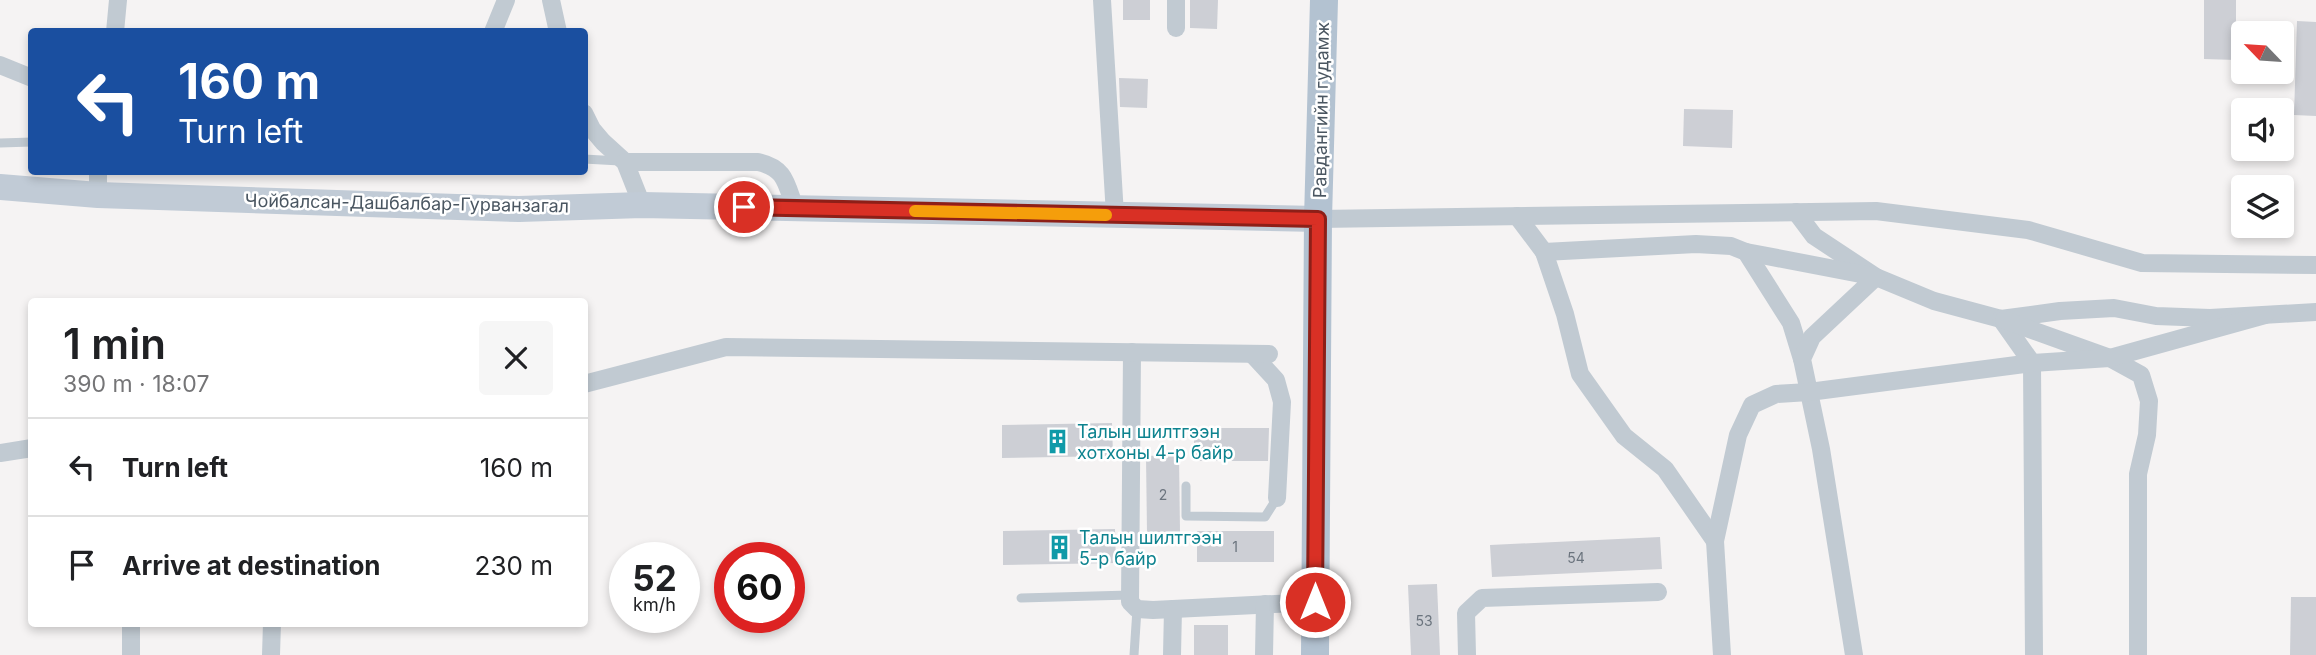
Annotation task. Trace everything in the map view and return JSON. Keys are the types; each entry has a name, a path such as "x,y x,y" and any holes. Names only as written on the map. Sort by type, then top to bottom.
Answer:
{"main road":[{"name":"Равдангийн гудамж","path":"1315,655 1318,219 1324,0"}],"street":[{"path":"115,28 118,0"},
{"path":"496,28 506,0"},
{"path":"551,0 557,28"},
{"path":"1102,0 1115,215"},
{"path":"1176,0 1176,27"},
{"path":"0,65 28,76"},
{"path":"588,121 603,142 625,162 642,205"},
{"path":"625,162 758,162 772,165 783,174 795,208"},
{"name":"Чойбалсан-Дашбалбар-Гурванзагал","path":"0,187 98,183 519,209 642,205 1318,219"},
{"path":"1318,219 1876,211 2028,230 2142,264 2316,265"},
{"path":"1796,212 1814,236 1876,277 1934,301 2001,319 2110,358 2141,375 2149,401 2147,435 2138,474 2138,655"},
{"path":"1517,216 1544,252 1565,314 1580,374 1624,436 1665,469 1715,541"},
{"path":"1544,252 1696,244 1731,246 1746,253 1876,277"},
{"path":"1746,253 1791,323 1802,359 1821,449 1854,655"},
{"path":"1802,359 1812,337 1876,277"},
{"path":"2001,319 2060,311 2114,308 2156,316 2210,318 2316,312"},
{"path":"1722,655 1715,541 1738,435 1752,405 1776,394 2032,363 2110,358 2265,315"},
{"path":"2001,319 2032,363 2034,655"},
{"path":"588,383 726,347 1261,354 1276,380 1282,402 1277,498"},
{"path":"1132,352 1134,602 1173,609 1315,602"},
{"path":"0,453 28,449"},
{"path":"1467,655 1466,613 1482,598 1658,592"},
{"path":"1264,655 1265,604"},
{"path":"1172,655 1173,609"},
{"path":"131,627 131,655"},
{"path":"271,655 272,627"}],"lane":[{"path":"0,143 28,142"},
{"path":"588,159 625,162"},
{"path":"1186,486 1186,516 1265,517 1277,498"},
{"path":"1021,598 1134,602 1134,655"}],"building":[{"path":"1123,0 1150,0 1150,20 1123,20"},
{"path":"1190,0 1218,0 1217,29 1190,28"},
{"path":"2204,0 2236,0 2236,21 2231,21 2231,60 2204,59"},
{"path":"2297,21 2316,22 2316,116 2294,115"},
{"path":"1119,78 1148,79 1147,108 1120,107"},
{"path":"1684,109 1733,110 1732,148 1683,146"},
{"name":"Талын шилтгээн хотхоны 4-р байр","path":"1112,423 1113,456 1002,458 1002,425"},
{"path":"1194,428 1269,428 1268,461 1194,461"},
{"path":"1179,455 1180,532 1147,532 1146,456"},
{"name":"Талын шилтгээн 5-р байр","path":"1115,529 1116,563 1003,565 1003,531"},
{"path":"1197,531 1274,531 1274,562 1197,562"},
{"path":"1660,537 1662,569 1492,577 1490,545"},
{"path":"1437,584 1440,655 1411,655 1408,585"},
{"path":"2291,597 2316,597 2316,655 2290,655"},
{"path":"1194,625 1228,625 1228,655 1194,655"}],"slow traffic":[{"path":"915,211 1106,215"}],"place":[{"name":"Талын шилтгээн хотхоны 4-р байр","path":"1057,441"},
{"name":"Талын шилтгээн 5-р байр","path":"1059,547"}],"route":[{"path":"744,207 1318,219 1315,602"}]}
